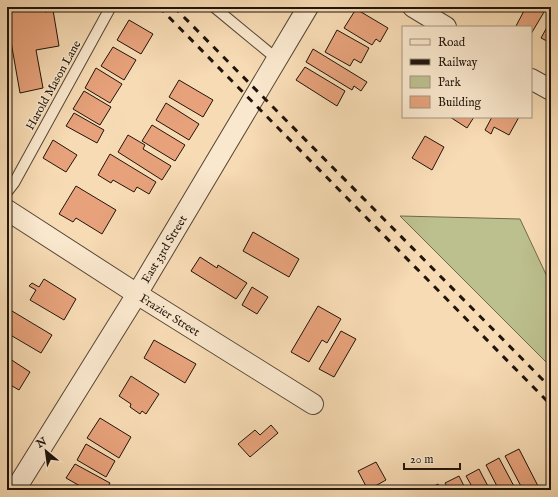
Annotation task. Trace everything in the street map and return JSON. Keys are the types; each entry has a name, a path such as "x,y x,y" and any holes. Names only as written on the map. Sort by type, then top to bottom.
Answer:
{"street":[{"name":"East 33rd Street","path":"15,490 208,176 308,7"},
{"path":"413,7 444,26"},
{"path":"532,79 551,90"},
{"name":"Frazier Street","path":"7,210 136,294 314,404"}],"lane":[{"path":"214,7 277,59"},
{"name":"Harold Mason Lane","path":"7,192 14,183 109,10"}],"green space":[{"path":"400,216 520,219 551,285 551,367"}],"building":[{"path":"7,7 44,7 45,12 53,10 59,46 36,50 43,88 20,93 7,19"},
{"path":"526,7 547,7 532,32 532,26 516,26"},
{"path":"356,9 388,28 380,42 376,39 372,45 344,28"},
{"path":"129,20 153,34 141,54 117,40"},
{"path":"551,20 551,43 541,38"},
{"path":"337,30 369,48 361,63 354,59 350,66 325,52"},
{"path":"113,47 136,60 124,80 101,66"},
{"path":"313,49 367,82 361,91 354,86 352,90 306,62"},
{"path":"305,67 345,91 337,106 296,80"},
{"path":"96,68 122,84 110,103 85,88"},
{"path":"179,80 213,100 203,117 169,97"},
{"path":"84,91 111,107 100,125 73,109"},
{"path":"166,103 199,124 189,140 156,120"},
{"path":"74,113 104,130 97,143 66,126"},
{"path":"452,118 473,118 467,128"},
{"path":"491,118 518,118 509,135 494,127 491,134 485,130"},
{"path":"152,125 185,145 175,161 142,141"},
{"path":"128,135 145,145 143,149 171,166 162,180 118,152"},
{"path":"425,136 444,147 432,170 412,158"},
{"path":"53,140 77,155 66,172 43,158"},
{"path":"110,154 156,182 149,194 137,187 134,192 113,180 111,183 98,175"},
{"path":"76,186 116,210 102,234 76,218 73,222 59,214"},
{"path":"253,232 299,259 289,277 243,251"},
{"path":"200,257 217,268 218,265 247,283 236,299 191,271"},
{"path":"44,279 76,299 64,320 30,300 36,290 29,286 32,283 39,287"},
{"path":"252,287 268,297 257,314 242,305"},
{"path":"318,306 341,319 327,343 322,340 309,362 291,352"},
{"path":"7,308 52,335 41,353 7,333"},
{"path":"341,331 356,339 334,377 319,369"},
{"path":"154,340 196,364 185,383 144,358"},
{"path":"7,357 30,372 19,390 7,383"},
{"path":"131,376 159,394 146,414 142,411 140,414 130,407 131,404 119,396"},
{"path":"100,418 131,437 119,458 87,438"},
{"path":"271,425 278,433 250,457 238,444 255,430 260,435"},
{"path":"86,444 115,461 106,477 77,460"},
{"path":"519,449 538,486 530,490 523,490 505,456"},
{"path":"499,458 516,490 499,490 486,465"},
{"path":"376,462 386,480 368,490 358,471"},
{"path":"75,464 110,483 106,490 87,490 66,478"},
{"path":"479,469 490,490 474,490 466,476"},
{"path":"459,476 466,490 449,490 445,483"},
{"path":"438,484 441,490 427,490"}],"railway":[{"path":"159,7 551,405"},
{"path":"174,7 551,388"}]}
